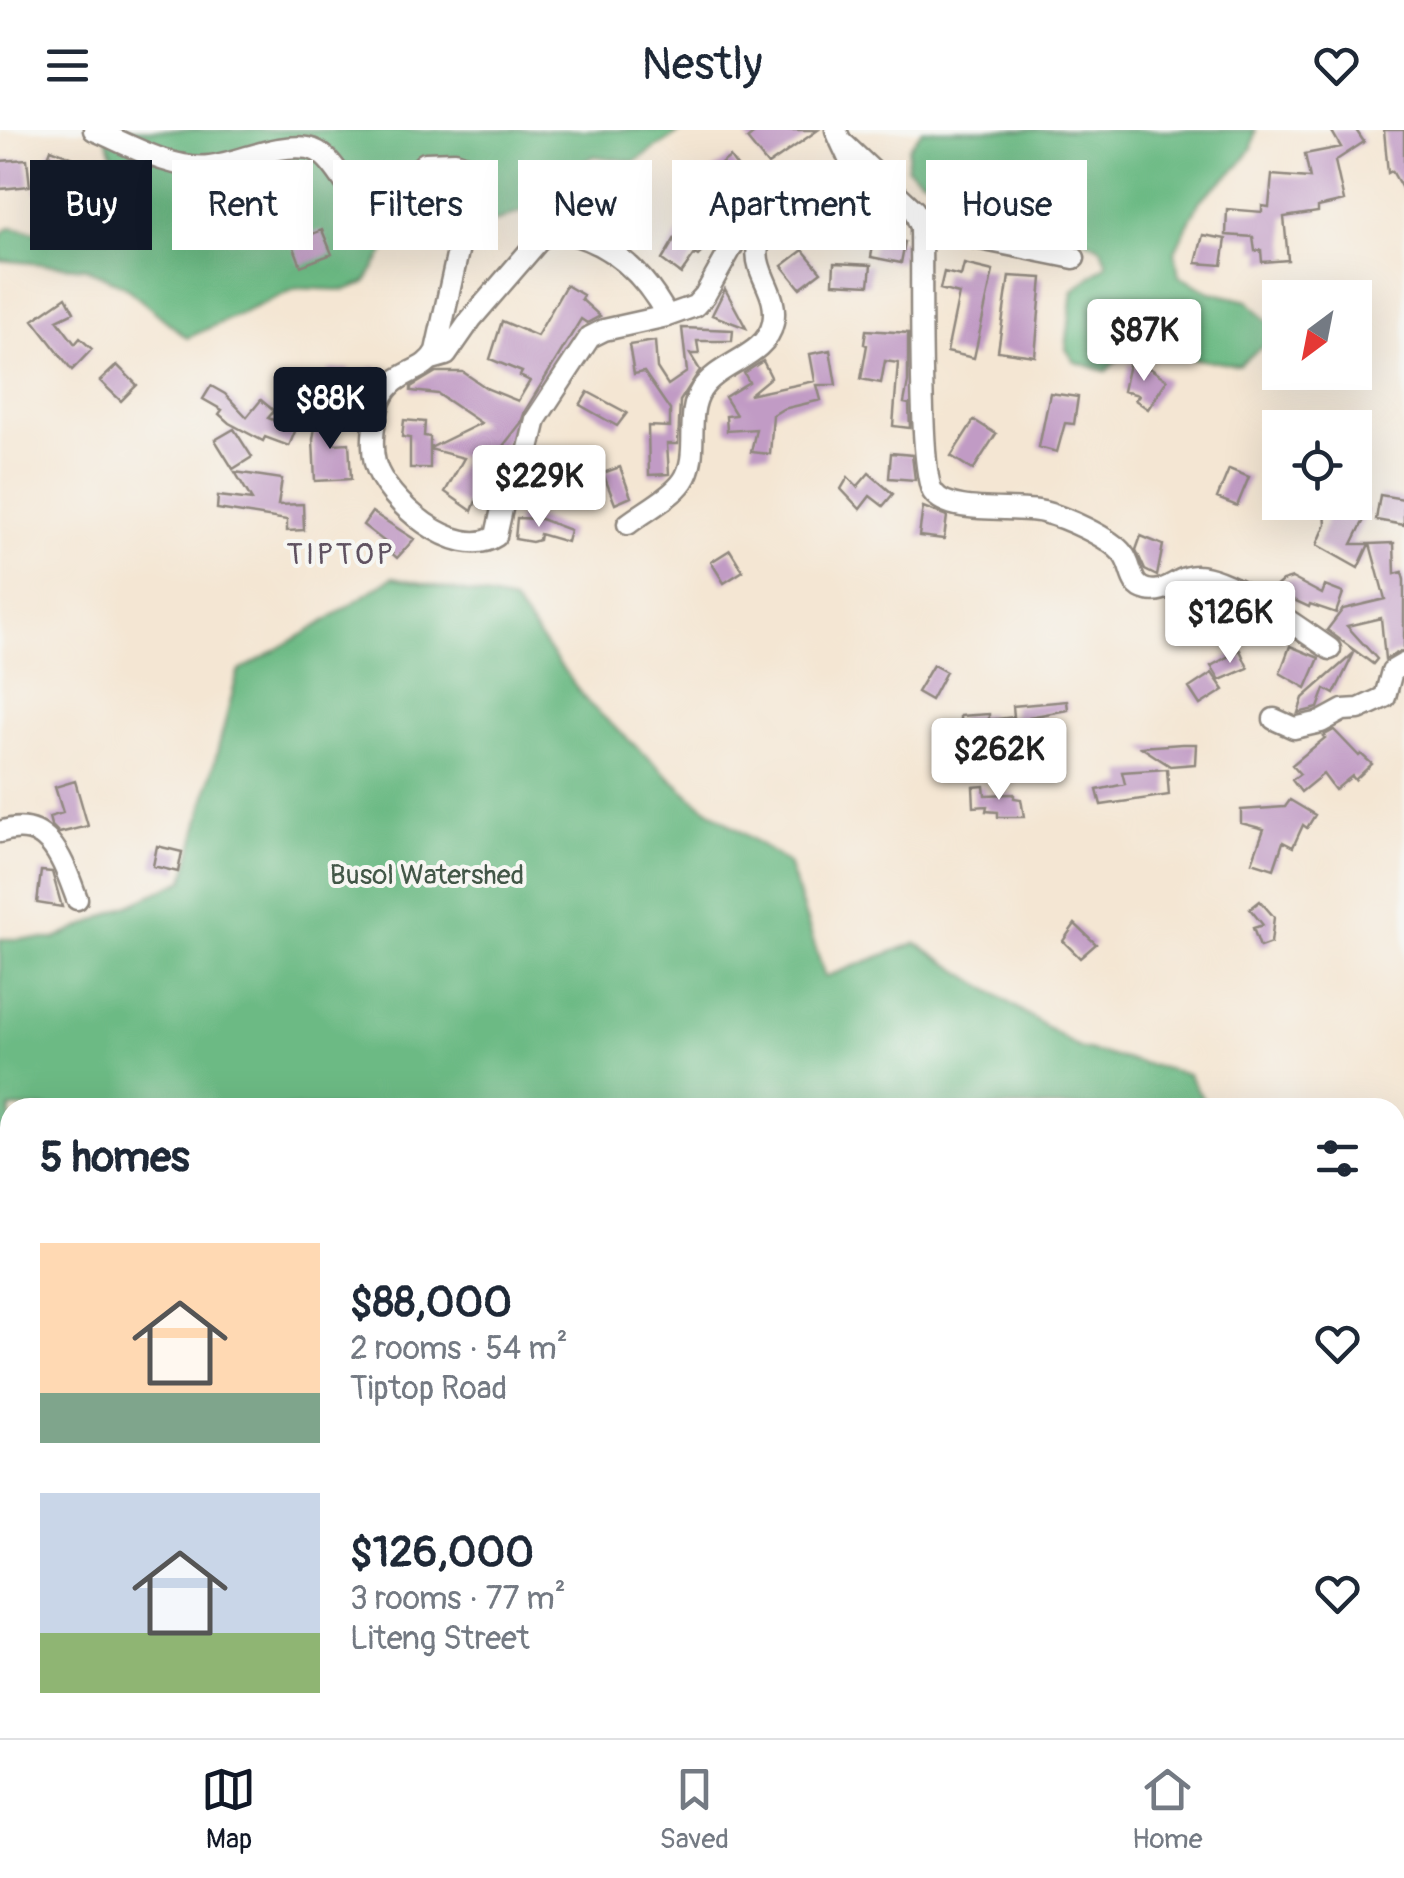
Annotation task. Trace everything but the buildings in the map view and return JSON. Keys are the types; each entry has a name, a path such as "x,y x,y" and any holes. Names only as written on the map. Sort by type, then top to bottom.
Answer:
{"street":[{"path":"94,130 193,167 298,147 313,148 332,162 358,200 375,206 388,203 425,163 455,162 469,167 474,179 440,338 432,359"},
{"path":"838,136 848,160"},
{"path":"838,136 914,210 921,226 924,431 930,488 938,498 958,506 1015,508 1055,516 1112,544 1126,557 1132,580 1147,590 1161,590 1193,575 1208,578 1274,612 1330,649"},
{"path":"921,226 1074,258"},
{"path":"667,316 654,292 626,260 597,243 552,230 546,233 471,320 446,356 432,359 390,384 375,420 375,463 398,499 428,528 452,537 489,540 500,529 508,482 528,452 536,419 590,336 667,316 695,306 705,296 729,250"},
{"path":"628,524 682,482 688,470 694,406 702,389 718,371 760,346 769,335 774,314 756,257 757,250"},
{"path":"1274,719 1294,728 1321,722 1343,710 1359,709 1385,697 1392,671 1404,664"},
{"path":"0,832 26,827 44,836 62,862 76,900"}],"green space":[{"path":"103,130 683,130 637,160 594,156 586,160 518,160 518,213 498,221 498,160 333,160 333,250 384,250 365,283 345,290 297,288 187,338 124,286 86,268 0,260 0,234 11,227 30,231 30,250 152,250 152,160 114,159"},
{"path":"922,130 1255,130 1252,148 1238,167 1200,200 1175,251 1179,276 1210,292 1248,301 1262,316 1262,347 1239,365 1188,358 1142,335 1106,371 1075,362 1066,349 1073,290 1107,264 1101,248 1087,240 1087,160 926,160 926,180 907,168 909,148"},
{"name":"Busol Watershed","path":"393,577 513,602 588,703 697,802 788,863 825,977 916,943 1079,1048 1188,1074 1203,1098 0,1098 0,939 55,939 184,880 238,672"}],"district":[{"name":"TIPTOP","path":"341,554"}]}
